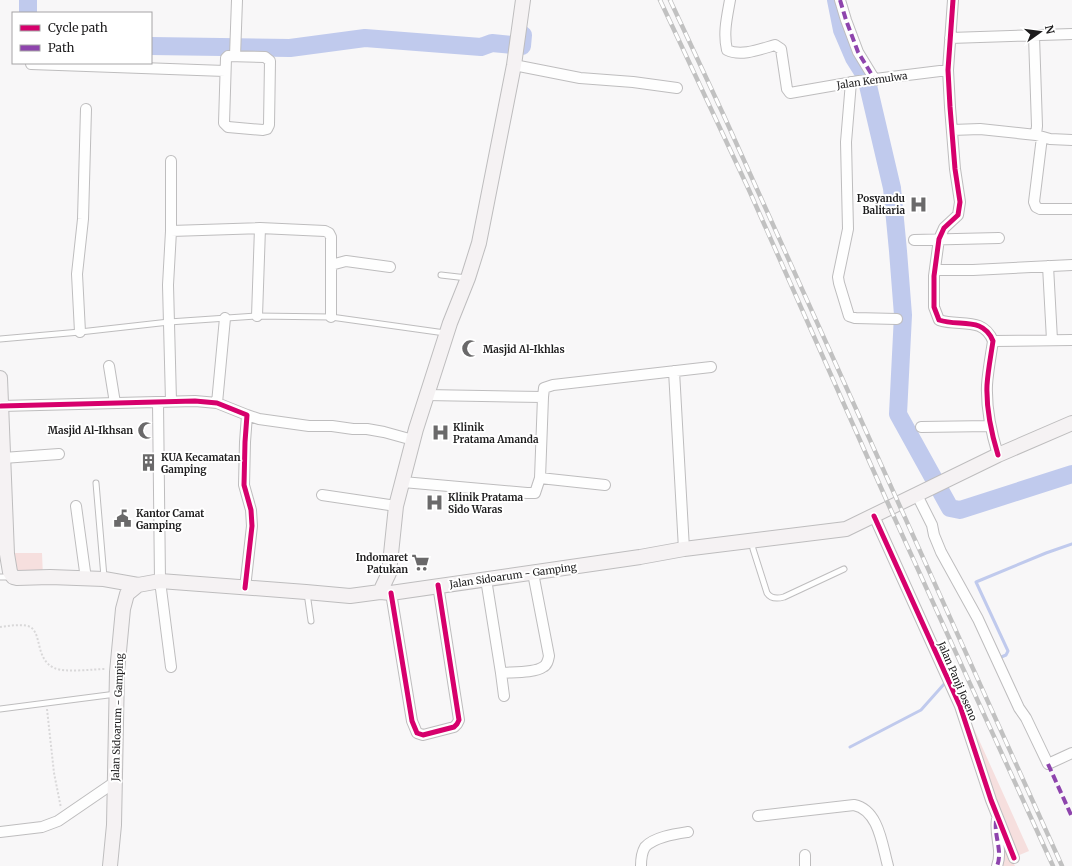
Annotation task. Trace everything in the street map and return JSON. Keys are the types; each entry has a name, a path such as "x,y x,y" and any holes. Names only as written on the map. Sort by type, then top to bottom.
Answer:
{"main road":[{"path":"390,592 389,573 396,506 426,395 479,243 514,65 523,0"},
{"path":"0,378 3,458 2,517 10,572 6,577"},
{"name":"Jalan Sidoarum - Gamping","path":"110,866 114,825 117,669 122,609 127,594 138,585 160,581 350,596 533,573 684,550 846,529 998,455 1072,423"},
{"path":"6,577 104,579 138,585"}],"street":[{"path":"235,51 237,0"},
{"name":"Jalan Kemulwa","path":"730,0 725,40 727,50 732,53 741,53 775,45 780,48 788,92 790,93 855,81 875,80 948,70"},
{"path":"840,0 858,52 875,80"},
{"path":"952,0 948,70 955,169 960,202 958,215 944,228 939,239 934,276 934,307 939,320 945,322 972,324 982,327 988,332 993,341 987,384 990,426 998,455"},
{"path":"950,38 1072,34"},
{"path":"1034,36 1037,126 1039,136 1034,202 1036,207 1040,209 1072,210"},
{"path":"235,51 265,57 270,61 269,124 267,130 228,127 224,123 224,71 226,58 235,51"},
{"path":"31,64 224,71"},
{"path":"514,65 580,78 633,82 677,88"},
{"path":"855,81 846,142 848,229 838,277 839,284 849,316 855,318 897,319"},
{"path":"80,332 78,274 83,219 86,109"},
{"path":"952,130 980,129 1039,136 1050,139 1072,140"},
{"path":"171,161 171,231 168,286 171,401"},
{"path":"171,231 260,228 327,232 331,236 331,317"},
{"path":"257,316 260,228"},
{"path":"914,240 999,238"},
{"path":"331,265 346,261 390,267"},
{"path":"936,270 1072,265"},
{"path":"1048,266 1052,340"},
{"path":"217,403 225,318"},
{"path":"993,341 1072,340"},
{"path":"109,366 115,403"},
{"path":"403,482 533,493 537,491 540,478 544,388 552,385 711,367"},
{"path":"674,371 684,550"},
{"path":"426,395 543,397"},
{"path":"1,406 195,401 217,403 259,419 309,426 367,429 413,440"},
{"path":"158,402 160,581 171,667"},
{"path":"245,588 252,526 251,510 244,485 247,415"},
{"path":"921,427 990,426"},
{"path":"3,458 59,454"},
{"path":"540,478 605,484"},
{"path":"922,493 934,535 941,552 978,619 1016,701 1026,718 1048,764 1072,753"},
{"path":"322,495 396,506"},
{"path":"76,506 86,579"},
{"name":"Jalan Panji Joseno","path":"874,516 960,706 997,815 1014,858"},
{"path":"501,673 536,670 542,668 548,662 549,656 533,573"},
{"path":"486,579 504,696"},
{"path":"390,592 412,721 417,733 423,735 454,727 459,720 438,585"},
{"path":"0,832 49,826 64,818 115,782"},
{"path":"758,816 854,805 860,806 870,814 876,825 888,866"},
{"path":"997,815 996,828 1000,856 997,866"},
{"path":"641,866 644,848 651,843 674,834 688,832"},
{"path":"805,855 805,866"}],"lane":[{"path":"441,275 468,278"},
{"path":"0,339 170,322 257,316 331,317 447,333"},
{"path":"96,483 104,579"},
{"path":"752,542 767,593 769,596 774,598 784,597 844,569"},
{"path":"306,592 311,621"},
{"path":"0,709 117,694"}],"path":[{"path":"0,627 26,626 32,629 37,637 44,660 57,669 117,669"},
{"path":"47,702 54,772 64,818"}],"shaded area":[{"path":"12,553 42,553 43,577 17,574"},
{"path":"961,700 1029,851 1017,856 994,799"},
{"path":"1002,840 1015,866 1003,866"}],"waterway":[{"path":"28,0 28,12"},
{"path":"836,0 842,30 854,58 866,77 892,188 903,315 898,414 950,508 960,510 1072,474"},
{"path":"152,46 290,48 365,38 481,47 492,43 522,46 523,35"},
{"path":"999,658 1006,655 1008,651 976,582 1046,553 1072,544"},
{"path":"850,747 921,710 945,683"}],"railway":[{"path":"660,0 749,190 890,508 1053,866"},
{"path":"670,0 724,116 1062,866"}],"marked path":[{"path":"840,0 858,52 875,80"},
{"path":"1048,764 1072,817"},
{"path":"996,821 996,833 999,849 999,860 997,866"}],"cycle path":[{"path":"953,0 948,70 955,169 960,202 958,215 944,228 939,239 934,276 934,307 939,320 977,325 989,333 993,341 988,374 987,403 993,438 998,455"},
{"path":"1,406 195,401 217,403 247,415 244,485 251,510 252,526 245,588"},
{"path":"874,516 960,706 991,800 1014,858"},
{"path":"391,593 412,721 417,733 423,735 454,727 459,720 438,585"}],"place":[{"name":"Posyandu Balitaria","path":"918,204"},
{"name":"Masjid Al-Ikhlas","path":"470,349"},
{"name":"Masjid Al-Ikhsan","path":"146,430"},
{"name":"Klinik Pratama Amanda","path":"440,433"},
{"name":"KUA Kecamatan Gamping","path":"148,463"},
{"name":"Klinik Pratama Sido Waras","path":"435,503"},
{"name":"Kantor Camat Gamping","path":"123,519"},
{"name":"Indomaret Patukan","path":"421,563"}]}
